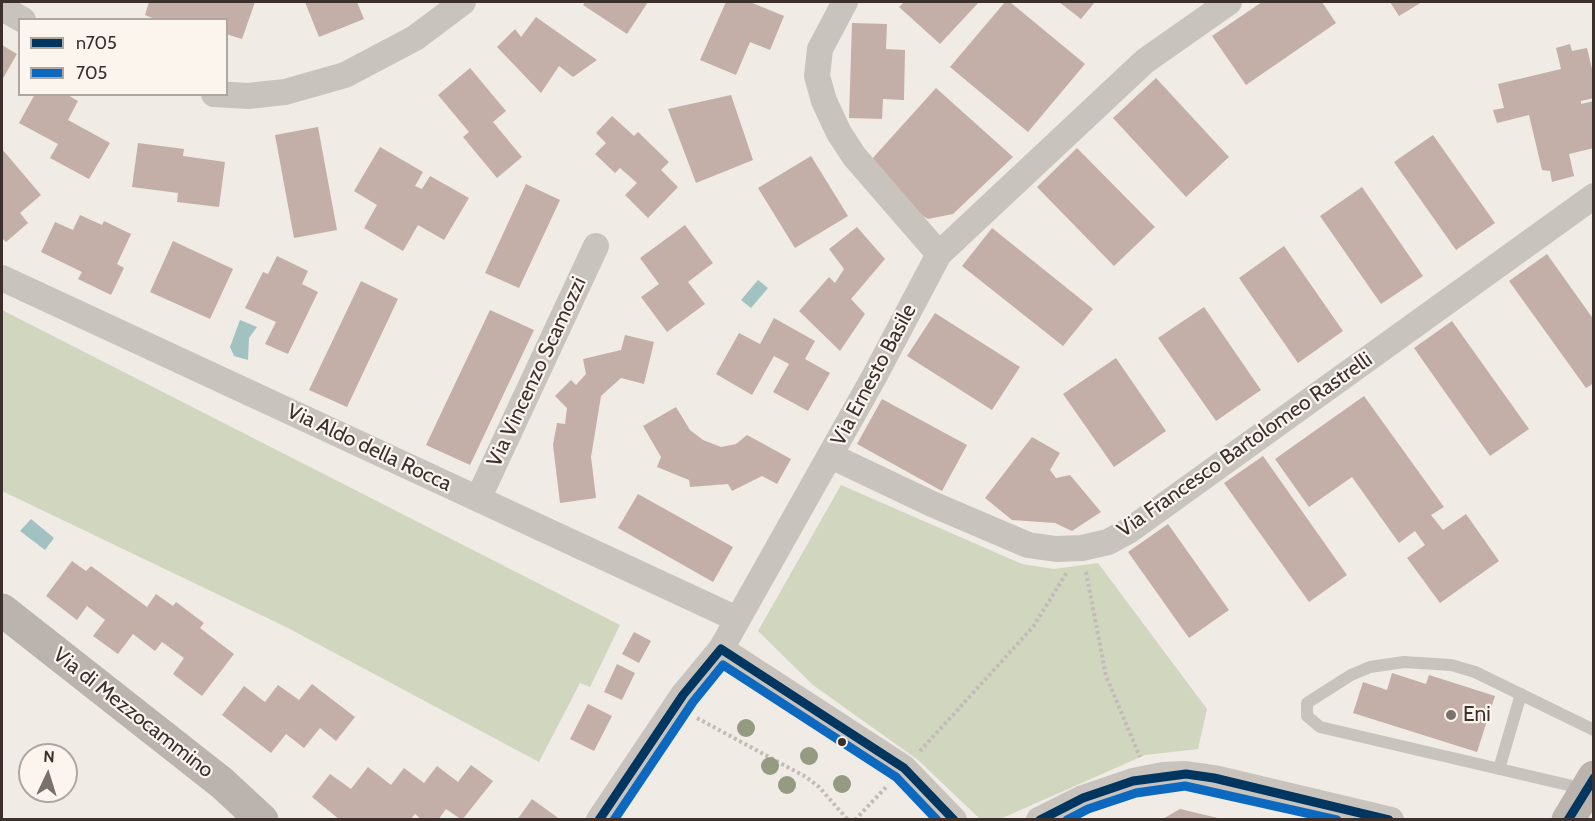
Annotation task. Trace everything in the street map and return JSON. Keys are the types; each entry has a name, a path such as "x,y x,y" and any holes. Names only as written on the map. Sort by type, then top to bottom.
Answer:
{"main road":[{"name":"Via di Mezzocammino","path":"2,610 222,783 262,819"},
{"path":"1568,819 1590,783"}],"street":[{"path":"228,95 248,96 285,92 338,78 415,38 463,2"},
{"path":"845,2 820,49 817,76 824,101 839,133 854,156 939,254"},
{"name":"Via Ernesto Basile","path":"599,819 675,706 721,649 831,456 939,254 1145,61 1229,2"},
{"path":"2,8 20,18"},
{"name":"Via Francesco Bartolomeo Rastrelli","path":"831,456 932,504 1028,545 1056,549 1082,548 1108,542 1130,530 1593,196"},
{"name":"Via Vincenzo Scamozzi","path":"478,499 596,246"},
{"name":"Via Aldo della Rocca","path":"2,278 737,619"},
{"path":"721,649 904,768 954,819"},
{"path":"1039,819 1083,798 1149,777 1205,776 1391,819"}],"lane":[{"path":"1590,783 1499,769 1320,728 1307,716 1307,703 1351,675 1370,667 1404,662 1451,665 1475,672 1593,730"},
{"path":"1499,769 1521,694"}],"path":[{"path":"855,819 1033,627 1082,548"},
{"path":"1082,548 1106,676 1149,777"},
{"path":"675,706 806,777 819,787 848,819"}],"green space":[{"path":"2,310 620,625 590,687 580,683 539,762 288,628 2,491"},
{"path":"841,485 1022,564 1054,569 1098,563 1207,709 1198,749 1145,755 1000,819 980,819 918,760 813,685 758,631"}],"water":[{"path":"758,280 768,288 751,308 741,300"},
{"path":"240,320 257,327 249,338 248,360 234,356 230,347"},
{"path":"31,519 54,538 45,550 20,531"}],"building":[{"path":"149,2 255,2 242,39 228,35 228,18 152,18 145,15"},
{"path":"305,2 357,2 364,19 319,37"},
{"path":"585,2 648,2 627,34 583,5"},
{"path":"726,2 750,2 784,16 770,50 750,42 736,75 700,60"},
{"path":"904,2 979,2 940,44 899,7"},
{"path":"1005,2 1010,2 1085,64 1028,132 950,67"},
{"path":"1059,2 1095,2 1081,19"},
{"path":"1262,2 1322,2 1336,23 1246,85 1212,36"},
{"path":"1390,2 1422,2 1399,16"},
{"path":"536,17 597,60 573,77 559,66 541,93 497,47 515,29 521,37"},
{"path":"852,23 887,24 886,49 905,50 904,100 883,99 882,119 849,118"},
{"path":"1570,44 1572,51 1587,48 1594,77 1594,98 1581,101 1581,104 1594,101 1594,148 1569,154 1574,176 1552,182 1550,171 1542,170 1529,115 1497,123 1493,110 1504,108 1498,84 1561,69 1556,48"},
{"path":"2,45 17,54 2,80"},
{"path":"470,68 506,111 493,122 522,157 497,178 463,137 469,132 438,95"},
{"path":"1156,78 1229,157 1186,197 1113,118"},
{"path":"936,88 1013,157 953,214 928,219 915,211 871,160"},
{"path":"731,95 753,160 696,183 668,109"},
{"path":"34,96 69,96 78,101 68,120 110,143 89,179 50,158 58,144 19,123"},
{"path":"612,116 634,136 638,132 669,162 661,170 678,187 648,218 625,195 637,183 620,168 615,173 595,154 606,143 596,133"},
{"path":"318,127 337,230 294,238 275,135"},
{"path":"1433,135 1495,223 1456,250 1394,162"},
{"path":"138,143 184,149 183,156 225,162 219,207 177,202 178,193 132,187"},
{"path":"380,147 423,172 415,186 422,189 430,176 469,198 444,240 418,225 403,251 364,228 377,205 354,191"},
{"path":"1077,148 1155,227 1114,266 1037,187"},
{"path":"2,149 41,195 20,213 28,223 6,242 2,238"},
{"path":"811,156 848,216 795,248 758,188"},
{"path":"526,184 560,200 519,288 485,273"},
{"path":"1362,187 1423,276 1381,304 1320,216"},
{"path":"80,215 102,225 104,221 131,234 117,264 124,268 111,295 78,279 82,272 41,252 55,222 73,230"},
{"path":"685,225 713,263 688,282 705,304 667,332 641,297 659,284 640,258"},
{"path":"857,227 885,259 851,299 865,314 840,351 799,311 829,277 835,283 844,269 829,249"},
{"path":"992,228 1093,309 1063,346 962,266"},
{"path":"173,241 233,269 210,319 150,292"},
{"path":"1284,246 1343,331 1298,363 1239,278"},
{"path":"1547,254 1594,320 1594,383 1586,388 1509,281"},
{"path":"277,256 308,271 302,284 318,292 288,354 265,344 276,322 245,308 263,272 268,274"},
{"path":"361,281 398,299 347,407 309,390"},
{"path":"1204,307 1261,390 1216,421 1158,338"},
{"path":"490,310 534,330 470,465 426,445"},
{"path":"935,313 1020,367 992,410 907,356"},
{"path":"774,318 815,341 805,359 830,373 808,411 773,392 789,364 774,356 752,395 716,374 739,333 760,344"},
{"path":"1452,321 1529,429 1490,456 1414,348"},
{"path":"625,335 654,342 644,384 621,378 601,396 591,457 596,498 560,503 553,445 557,423 565,424 567,408 555,396 571,380 576,385 586,374 583,359 621,350"},
{"path":"1116,358 1166,431 1114,467 1063,394"},
{"path":"1364,396 1444,507 1431,515 1443,530 1466,514 1499,561 1440,603 1407,558 1425,545 1415,531 1399,543 1352,477 1309,507 1275,459"},
{"path":"882,399 967,445 942,491 857,444"},
{"path":"676,407 690,430 703,440 721,447 736,444 747,435 791,459 777,484 762,476 732,491 728,484 690,487 689,480 657,467 661,457 643,426"},
{"path":"1032,437 1060,453 1050,470 1056,478 1070,475 1101,512 1072,531 1055,523 1012,520 985,498"},
{"path":"1263,456 1347,575 1309,602 1224,483"},
{"path":"638,494 733,547 713,582 618,528"},
{"path":"1168,524 1229,610 1189,638 1128,552"},
{"path":"72,561 86,571 91,566 147,607 156,594 173,606 176,602 204,623 200,628 234,654 202,696 173,674 184,658 162,642 155,651 133,634 118,654 93,636 105,620 87,606 77,620 46,596"},
{"path":"634,632 651,641 639,663 622,654"},
{"path":"617,664 635,673 622,700 604,692"},
{"path":"1392,673 1426,684 1429,675 1495,696 1477,752 1353,713 1363,682 1387,690"},
{"path":"312,684 355,717 336,741 320,728 304,748 286,734 271,753 222,715 244,686 265,702 278,685 299,700"},
{"path":"588,704 612,716 594,751 570,739"},
{"path":"471,765 493,781 462,820 446,809 438,820 422,820 415,814 410,820 340,820 312,797 330,774 351,789 368,767 391,785 404,768 424,783 437,766 458,782"},
{"path":"532,799 561,820 517,820"},
{"path":"1180,809 1222,819 1222,820 1161,820"}],"transit line":[{"name":"n705","path":"599,820 683,695 721,649 904,768 954,820"},
{"name":"705","path":"614,820 693,702 723,665 896,777 937,820"},
{"name":"n705","path":"1040,820 1083,798 1133,781 1186,774 1214,778 1389,820"},
{"name":"n705","path":"1568,820 1594,778"},
{"name":"705","path":"1067,820 1088,809 1136,793 1185,786 1337,820"}],"place":[{"name":"Eni","path":"1451,715"}]}
